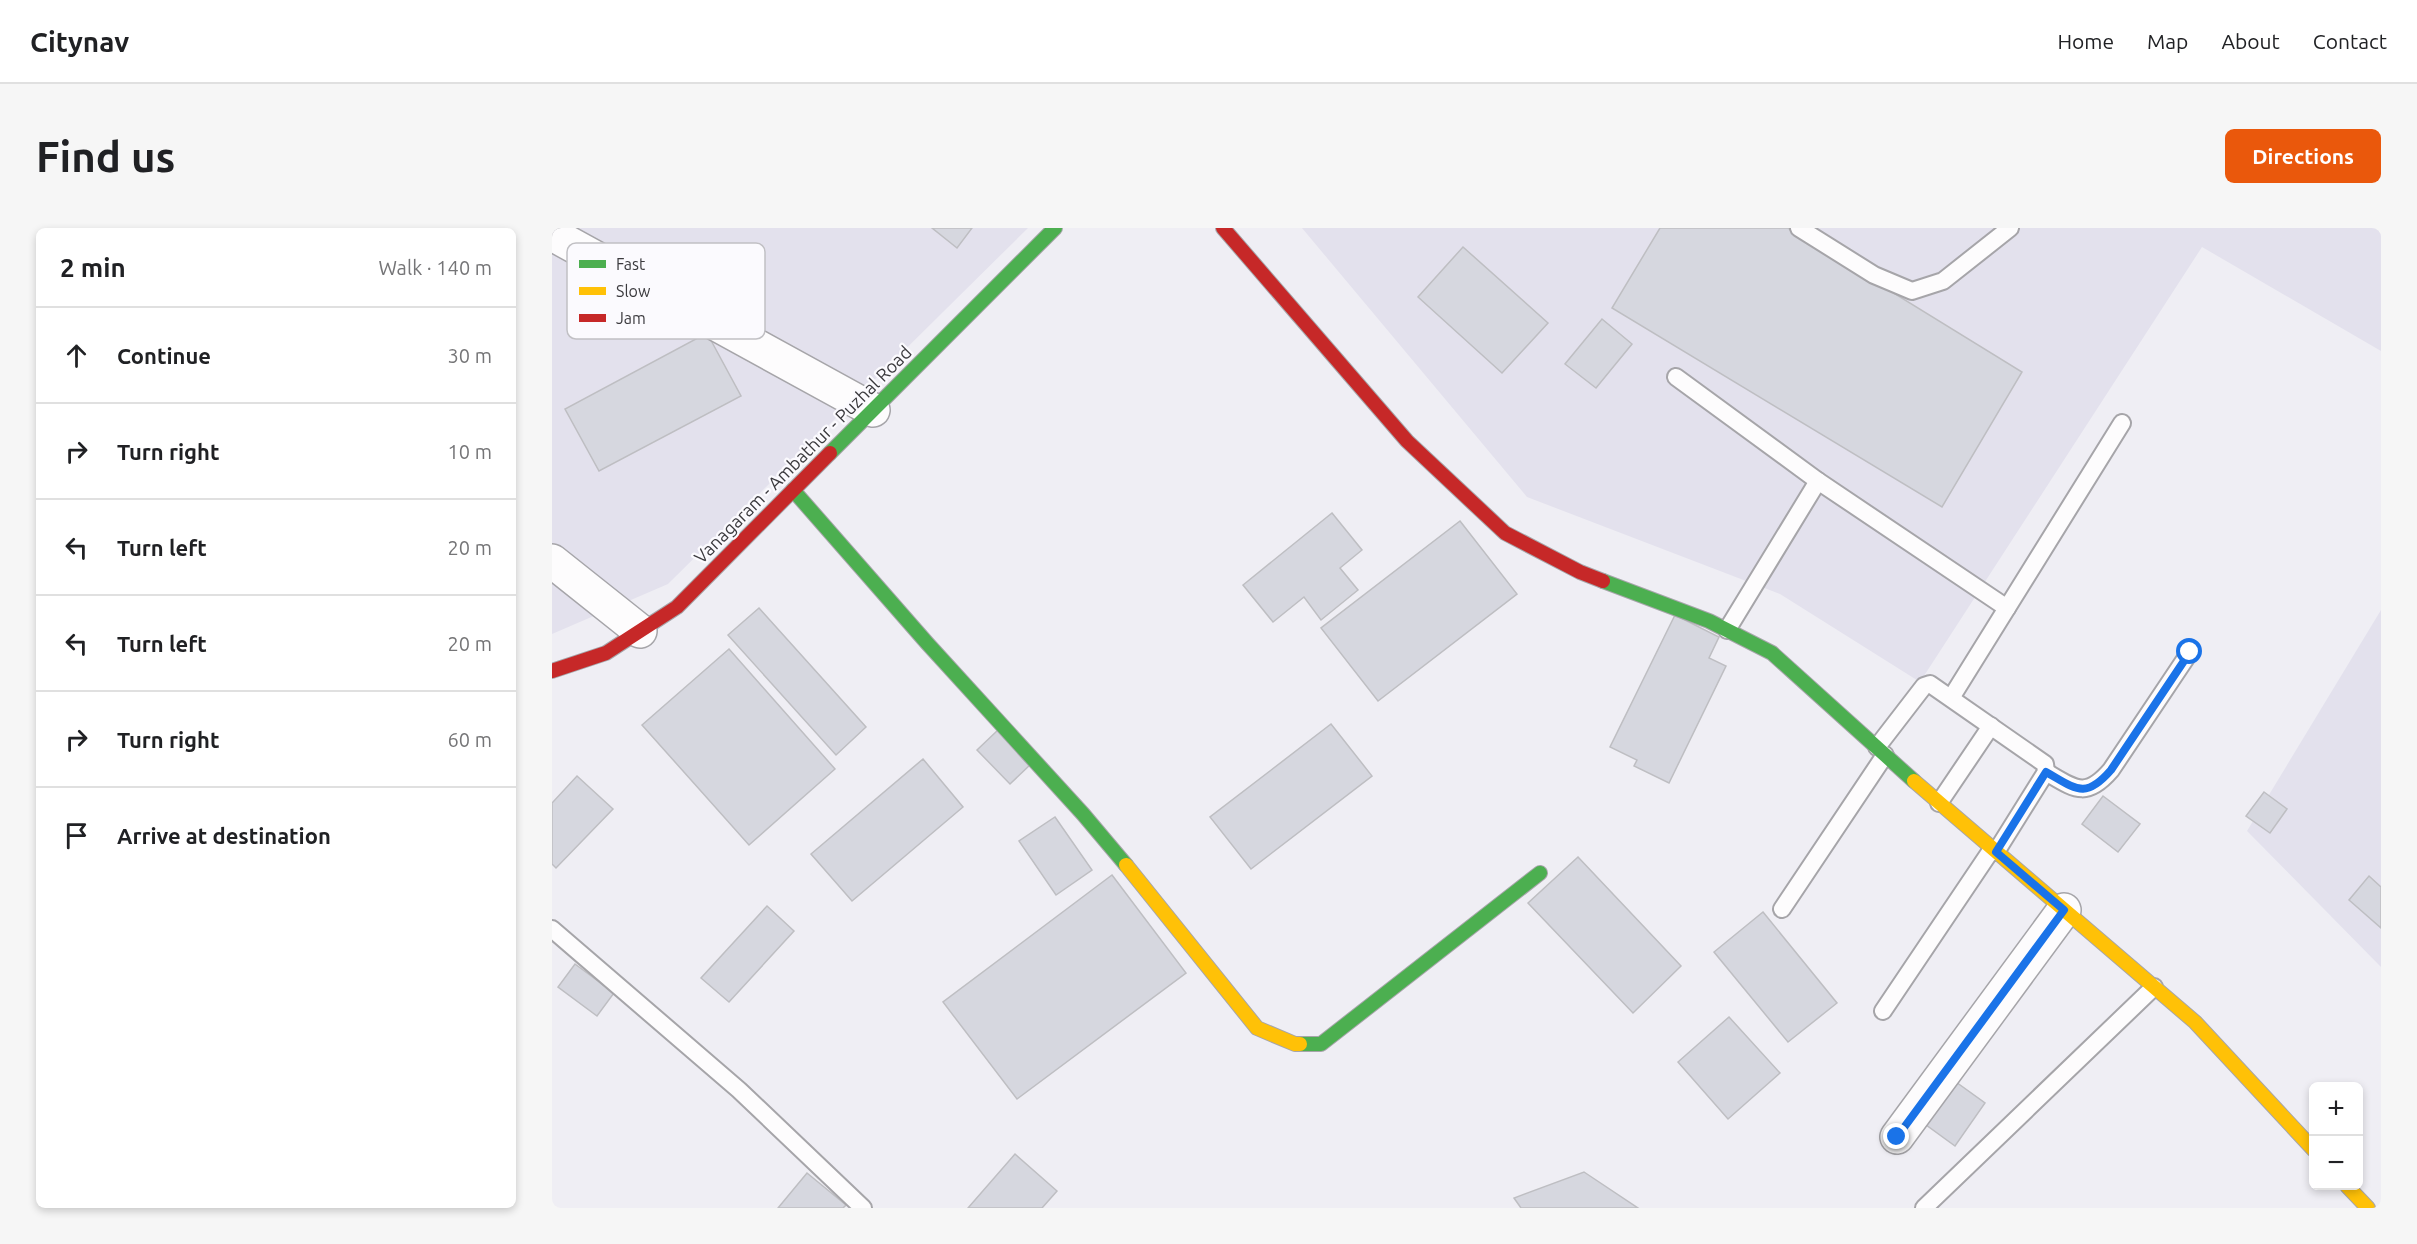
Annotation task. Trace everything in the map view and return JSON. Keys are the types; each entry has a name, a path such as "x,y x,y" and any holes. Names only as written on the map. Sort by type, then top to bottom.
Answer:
{"street":[{"name":"Vanagaram - Ambathur - Puzhal Road","path":"552,672 606,653 677,607 1055,228"},
{"path":"1223,228 1407,441 1505,533 1580,572 1709,621 1772,653 1939,803 2195,1022 2309,1146"},
{"path":"552,234 568,243"},
{"path":"744,339 873,410"},
{"path":"794,490 927,643 1083,814 1193,946 1257,1028 1295,1044 1322,1044 1540,873"},
{"path":"552,561 640,631"},
{"path":"1897,1137 2064,910"},
{"path":"2352,1190 2368,1208"}],"lane":[{"path":"1799,228 1874,275 1912,291 1943,281 2010,228"},
{"path":"1676,377 1818,482 2007,608"},
{"path":"1951,698 2122,423"},
{"path":"1727,630 1818,482"},
{"path":"2046,772 2078,789 2085,790 2100,783 2190,652"},
{"path":"1782,909 1924,686 1930,684 2045,764 2046,772 1883,1011"},
{"path":"1939,803 1992,726"},
{"path":"552,929 739,1090 863,1208"},
{"path":"1924,1208 2154,987"}],"shaded area":[{"path":"552,228 1028,228 668,584 552,634"},
{"path":"1302,228 2381,228 2381,351 2202,247 1920,682 1780,594 1527,497"},
{"path":"2381,610 2381,967 2247,831"}],"building":[{"path":"932,228 972,228 957,248"},
{"path":"1660,228 1788,228 2022,372 1942,507 1612,308"},
{"path":"1463,247 1548,323 1502,373 1418,297"},
{"path":"1602,319 1632,344 1596,388 1565,364"},
{"path":"696,339 710,339 741,396 599,471 565,409"},
{"path":"1332,513 1362,550 1340,568 1358,590 1321,620 1304,597 1273,622 1243,585"},
{"path":"1460,521 1517,594 1378,701 1321,628"},
{"path":"759,608 866,727 836,755 728,635"},
{"path":"1675,615 1719,637 1709,658 1726,666 1669,783 1634,766 1637,760 1610,747"},
{"path":"729,649 835,769 749,845 642,725"},
{"path":"1331,724 1372,776 1251,869 1210,817"},
{"path":"999,729 1032,763 1010,784 977,750"},
{"path":"923,759 963,807 852,901 811,854"},
{"path":"577,776 613,809 556,868 552,864 552,803"},
{"path":"2264,792 2287,809 2270,833 2246,816"},
{"path":"2103,796 2140,824 2118,852 2082,824"},
{"path":"1055,817 1092,870 1056,895 1019,841"},
{"path":"1578,857 1681,966 1633,1013 1528,903"},
{"path":"1112,875 1186,973 1017,1099 943,1002"},
{"path":"2369,876 2381,887 2381,928 2349,900"},
{"path":"767,906 794,931 729,1002 701,978"},
{"path":"1763,912 1837,1003 1788,1042 1714,952"},
{"path":"575,964 614,993 597,1016 558,987"},
{"path":"1729,1017 1780,1073 1728,1119 1678,1062"},
{"path":"1949,1077 1985,1103 1955,1146 1918,1119"},
{"path":"1015,1154 1057,1191 1042,1208 968,1208"},
{"path":"1584,1172 1638,1208 1521,1208 1514,1198"},
{"path":"807,1173 846,1205 843,1208 778,1208"}],"traffic: fast":[{"path":"830,453 1055,228"},
{"path":"793,490 1126,865"},
{"path":"1603,581 1709,621 1772,653 1914,781"},
{"path":"1300,1044 1321,1044 1540,873"}],"traffic: slow":[{"path":"1914,781 2195,1022 2309,1145"},
{"path":"1126,865 1257,1028 1300,1044"},
{"path":"2351,1190 2368,1208"}],"traffic: jam":[{"path":"1223,228 1407,441 1505,533 1580,572 1603,581"},
{"path":"552,671 606,653 677,607 830,453"}],"route":[{"path":"1897,1137 2064,910 1996,852 2046,772 2072,788 2085,790 2100,783 2190,652"}]}
